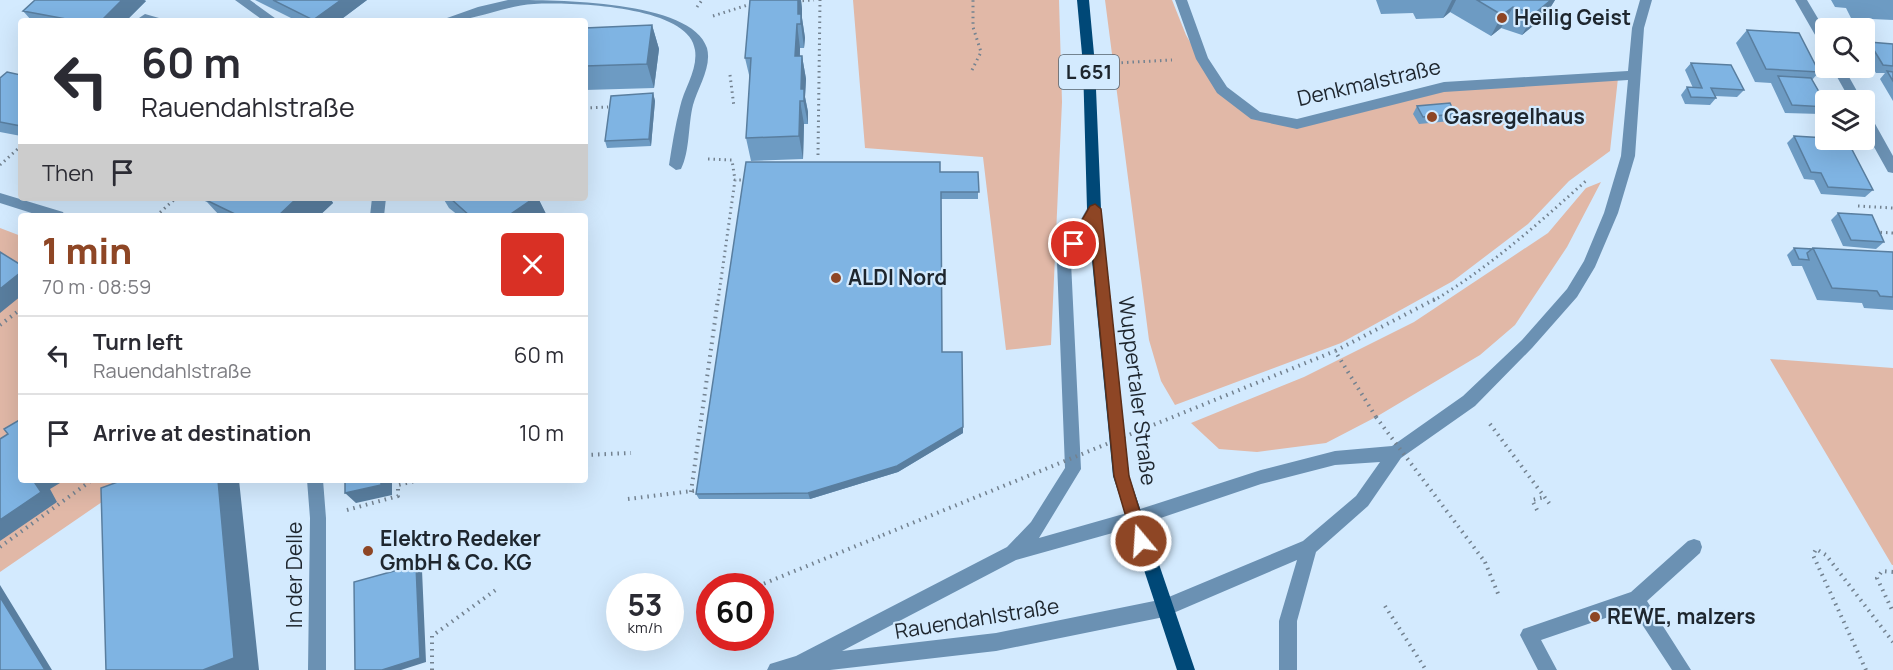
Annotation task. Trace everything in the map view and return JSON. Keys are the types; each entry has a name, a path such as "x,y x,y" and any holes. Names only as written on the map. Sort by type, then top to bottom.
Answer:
{"main road":[{"name":"Wuppertaler Straße","path":"1083,0 1089,64 1095,209 1121,476 1186,670"}],"street":[{"path":"241,0 268,18"},
{"path":"461,18 494,8 536,0 579,0 638,4 666,12 686,22 697,36 702,58 699,74 688,100 677,162"},
{"name":"Denkmalstraße","path":"1181,0 1202,59 1222,90 1256,116 1297,124 1444,87 1634,75"},
{"path":"1164,608 1309,547 1362,501 1395,453 1469,401 1527,344 1572,293 1594,253 1611,213 1628,156 1638,28 1646,0"},
{"path":"1801,0 1815,25"},
{"path":"1875,136 1893,168"},
{"path":"0,198 48,213"},
{"name":"Rauendahlstraße","path":"1013,553 1037,528 1073,469 1064,262 1095,209"},
{"path":"1134,519 1271,474 1335,458 1395,453"},
{"name":"In der Delle","path":"315,483 318,518 317,670"},
{"name":"Rauendahlstraße","path":"795,665 1013,553 1134,519"},
{"path":"1548,670 1529,635 1636,599 1694,546"},
{"path":"1288,670 1288,621 1309,547"},
{"path":"1636,599 1682,670"},
{"name":"Rauendahlstraße","path":"776,670 795,665 996,642 1164,608"}],"path":[{"path":"789,1 812,0"},
{"path":"818,155 820,0"},
{"path":"972,0 973,27 981,52 972,70"},
{"path":"686,22 717,15 747,3 758,3"},
{"path":"1089,64 1202,59"},
{"path":"588,108 608,107"},
{"path":"0,165 18,149"},
{"path":"774,579 1374,334 1458,286 1534,228 1589,178 1628,156"},
{"path":"677,162 732,160 735,180 691,492"},
{"path":"735,180 746,180"},
{"path":"159,213 173,201"},
{"path":"1858,207 1893,208"},
{"path":"1875,232 1893,233"},
{"path":"0,325 18,311"},
{"path":"1335,351 1377,417 1485,562 1499,596"},
{"path":"1495,428 1552,507"},
{"path":"588,455 632,453"},
{"path":"0,547 88,483"},
{"path":"318,518 398,496 398,485 406,483"},
{"path":"628,499 701,490"},
{"path":"1537,510 1532,500 1545,497"},
{"path":"1866,670 1813,555 1816,549 1826,555 1893,642"},
{"path":"1893,572 1882,571 1877,578 1893,612"},
{"path":"432,670 432,636 497,589"},
{"path":"1385,606 1426,670"}],"shaded area":[{"path":"853,0 1059,0 1062,102 1051,345 1006,350 983,157 865,148"},
{"path":"1105,0 1172,0 1186,35 1218,91 1251,117 1298,128 1445,91 1618,78 1610,151 1569,181 1528,224 1453,281 1341,343 1175,405 1161,381 1149,340"},
{"path":"1601,182 1567,247 1515,325 1480,355 1376,417 1326,443 1257,452 1219,449 1191,423 1304,377 1414,322 1548,233 1586,188"},
{"path":"0,228 18,235 18,483 130,483 0,572"},
{"path":"1770,359 1893,368 1893,565 1892,565"}],"building":[{"path":"35,0 122,0 104,18 61,18 23,11"},
{"path":"273,0 341,0 316,18 309,18"},
{"path":"750,0 798,0 801,24 797,24 795,56 802,56 801,89 804,89 804,101 800,101 799,136 746,138 751,58 745,58"},
{"path":"1477,0 1551,0 1534,14 1513,7 1502,15"},
{"path":"652,25 647,64 588,66 588,28"},
{"path":"1747,30 1799,33 1815,64 1815,72 1766,69"},
{"path":"1875,42 1893,44 1893,66 1883,65 1875,52"},
{"path":"1691,63 1731,65 1744,90 1711,88 1716,98 1691,97 1687,87 1702,88"},
{"path":"1887,71 1893,72 1893,81"},
{"path":"7,72 18,74 18,125 0,122 0,78"},
{"path":"1778,76 1811,78 1818,90 1815,90 1815,106 1792,105"},
{"path":"653,93 649,139 605,141 611,96"},
{"path":"1450,103 1455,114 1423,117 1417,106"},
{"path":"1794,136 1815,137 1815,150 1852,150 1873,190 1828,187 1821,173 1811,172"},
{"name":"ALDI Nord","path":"746,162 940,162 940,172 978,172 979,192 941,192 942,352 962,352 963,427 897,466 808,493 696,494"},
{"path":"208,201 294,201 281,213 233,213"},
{"path":"453,201 530,201 512,213 467,213"},
{"path":"1838,213 1872,215 1884,242 1851,240"},
{"path":"1794,248 1812,249 1807,253 1809,260 1799,259"},
{"path":"1813,248 1893,252 1893,297 1880,296 1877,291 1832,288"},
{"path":"0,252 18,263 18,274 0,289"},
{"path":"18,421 18,483 35,483 41,492 0,520 0,439 8,434 4,429"},
{"path":"115,483 218,483 234,658 203,670 106,670 101,488"},
{"path":"345,483 381,483 381,485 345,493"},
{"path":"416,565 420,658 382,670 355,670 354,582"},
{"path":"0,597 45,670 0,670"}],"place":[{"name":"Heilig Geist","path":"1502,18"},
{"name":"Gasregelhaus","path":"1432,117"},
{"name":"ALDI Nord","path":"836,278"},
{"name":"Elektro Redeker GmbH & Co. KG","path":"368,551"},
{"name":"REWE, malzers","path":"1595,617"}],"route":[{"path":"1074,244 1095,209 1121,476 1141,541"}]}
